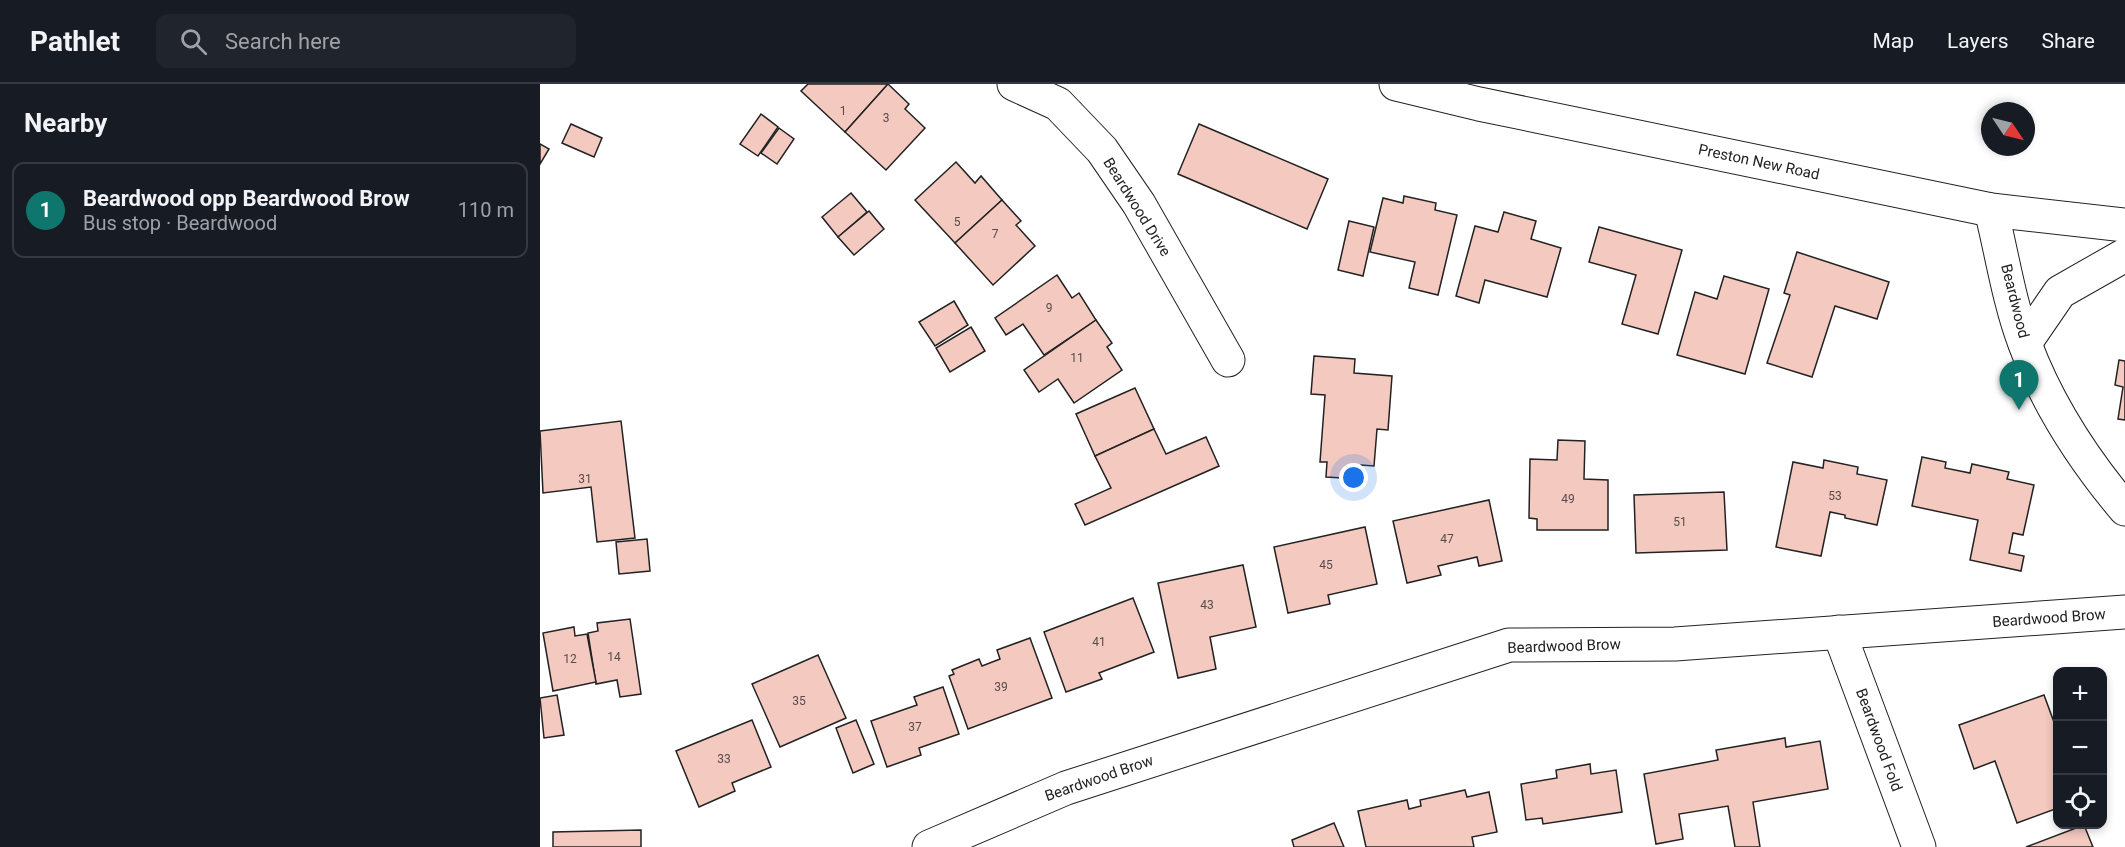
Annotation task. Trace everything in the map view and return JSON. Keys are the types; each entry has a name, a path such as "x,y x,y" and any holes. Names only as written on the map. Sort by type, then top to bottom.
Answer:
{"main road":[{"name":"Beardwood Drive","path":"1014,84 1058,104 1102,150 1139,204 1228,360"},
{"name":"Preston New Road","path":"1396,84 1502,109 1991,210 2125,225"},
{"name":"Beardwood","path":"1991,210 2025,342 2054,411 2099,479 2125,509"},
{"path":"2025,342 2060,292 2125,255"},
{"name":"Beardwood Brow","path":"929,847 1066,788 1509,645 1675,644 2125,612"},
{"name":"Beardwood Fold","path":"1839,632 1919,847"}],"building":[{"path":"808,84 888,84 845,132 801,91"},
{"path":"888,84 909,104 905,109 925,128 886,170 845,132"},
{"path":"761,114 778,127 758,156 740,144"},
{"path":"571,124 602,138 594,157 562,143"},
{"path":"1199,124 1328,179 1307,229 1178,174"},
{"path":"779,128 794,139 777,164 761,153"},
{"path":"540,144 549,149 540,164"},
{"path":"956,162 975,183 981,176 1002,200 955,243 915,200"},
{"path":"851,193 867,212 838,237 822,217"},
{"path":"1404,196 1436,203 1435,210 1457,215 1438,295 1409,288 1415,262 1370,252 1383,198 1403,203"},
{"path":"1002,200 1021,221 1016,225 1035,246 993,285 955,243"},
{"path":"869,211 884,229 854,255 838,237"},
{"path":"1504,212 1536,221 1531,239 1561,248 1547,297 1485,280 1479,303 1456,296 1475,226 1498,232"},
{"path":"1349,221 1374,227 1363,276 1338,270"},
{"path":"1599,227 1682,250 1658,334 1622,324 1636,275 1589,262"},
{"path":"1797,252 1889,282 1877,319 1835,306 1812,377 1767,363 1790,295 1784,293"},
{"path":"1057,275 1072,298 1079,293 1096,320 1044,355 1023,324 1006,335 995,318"},
{"path":"1724,276 1769,289 1745,374 1677,355 1695,292 1717,299"},
{"path":"954,301 968,325 935,346 919,322"},
{"path":"1096,320 1112,343 1107,347 1122,370 1074,403 1058,379 1039,392 1024,370"},
{"path":"971,327 985,351 950,372 936,348"},
{"path":"1314,356 1355,359 1354,373 1392,376 1388,430 1377,429 1374,466 1361,465 1360,479 1326,477 1327,462 1320,462 1325,395 1311,394"},
{"path":"2119,360 2125,361 2125,420 2118,419 2123,387 2115,385"},
{"path":"1135,388 1154,429 1095,456 1076,414"},
{"path":"621,421 635,538 597,542 591,487 543,493 540,431"},
{"path":"1154,429 1166,454 1206,437 1219,466 1085,525 1075,504 1111,488 1095,456"},
{"path":"1558,440 1585,441 1584,479 1608,480 1608,530 1537,530 1537,519 1529,518 1530,459 1557,460"},
{"path":"1922,457 1946,462 1945,468 1970,473 1972,464 2009,472 2007,479 2034,485 2023,535 2013,533 2009,553 2024,556 2021,571 1970,560 1978,520 1912,506"},
{"path":"1824,460 1858,467 1857,474 1887,480 1877,525 1830,512 1821,556 1776,547 1793,462 1823,468"},
{"path":"1724,492 1727,550 1636,553 1634,495"},
{"path":"1489,500 1502,561 1479,566 1477,557 1438,566 1441,575 1407,583 1393,521"},
{"path":"1365,527 1377,584 1328,595 1330,604 1288,613 1274,547"},
{"path":"647,539 650,571 619,574 616,542"},
{"path":"1243,565 1256,627 1210,637 1216,669 1178,678 1158,583"},
{"path":"1133,598 1154,652 1099,673 1102,679 1066,692 1044,632"},
{"path":"630,619 641,694 620,697 617,680 596,684 588,633 598,631 597,623"},
{"path":"574,627 575,636 587,634 596,682 553,691 543,633"},
{"path":"1030,638 1052,698 968,729 949,676 954,674 952,670 979,659 982,666 1000,659 997,650"},
{"path":"818,655 846,718 780,747 752,684"},
{"path":"943,687 959,734 919,748 921,755 887,767 871,721 917,705 914,697"},
{"path":"557,695 564,735 544,738 540,698"},
{"path":"2044,695 2053,719 2053,810 2017,823 1995,761 1974,769 1959,725"},
{"path":"752,720 771,767 732,783 735,791 699,807 676,751"},
{"path":"856,720 874,764 853,773 836,728"},
{"path":"1785,738 1786,747 1820,741 1828,789 1753,802 1760,847 1735,847 1728,806 1679,814 1683,839 1656,844 1644,774 1718,760 1716,750"},
{"path":"1590,764 1591,774 1616,770 1622,812 1543,824 1542,818 1526,820 1521,784 1557,778 1556,770"},
{"path":"1465,790 1467,797 1489,792 1497,832 1472,837 1474,847 1366,847 1358,811 1407,800 1409,809 1421,806 1420,800"},
{"path":"1334,823 1344,847 1294,847 1292,840"},
{"path":"2073,829 2086,829 2093,847 2026,847"},
{"path":"641,830 641,847 553,847 553,832"}],"place":[{"name":"Beardwood opp Beardwood Brow","path":"2019,410"}]}
